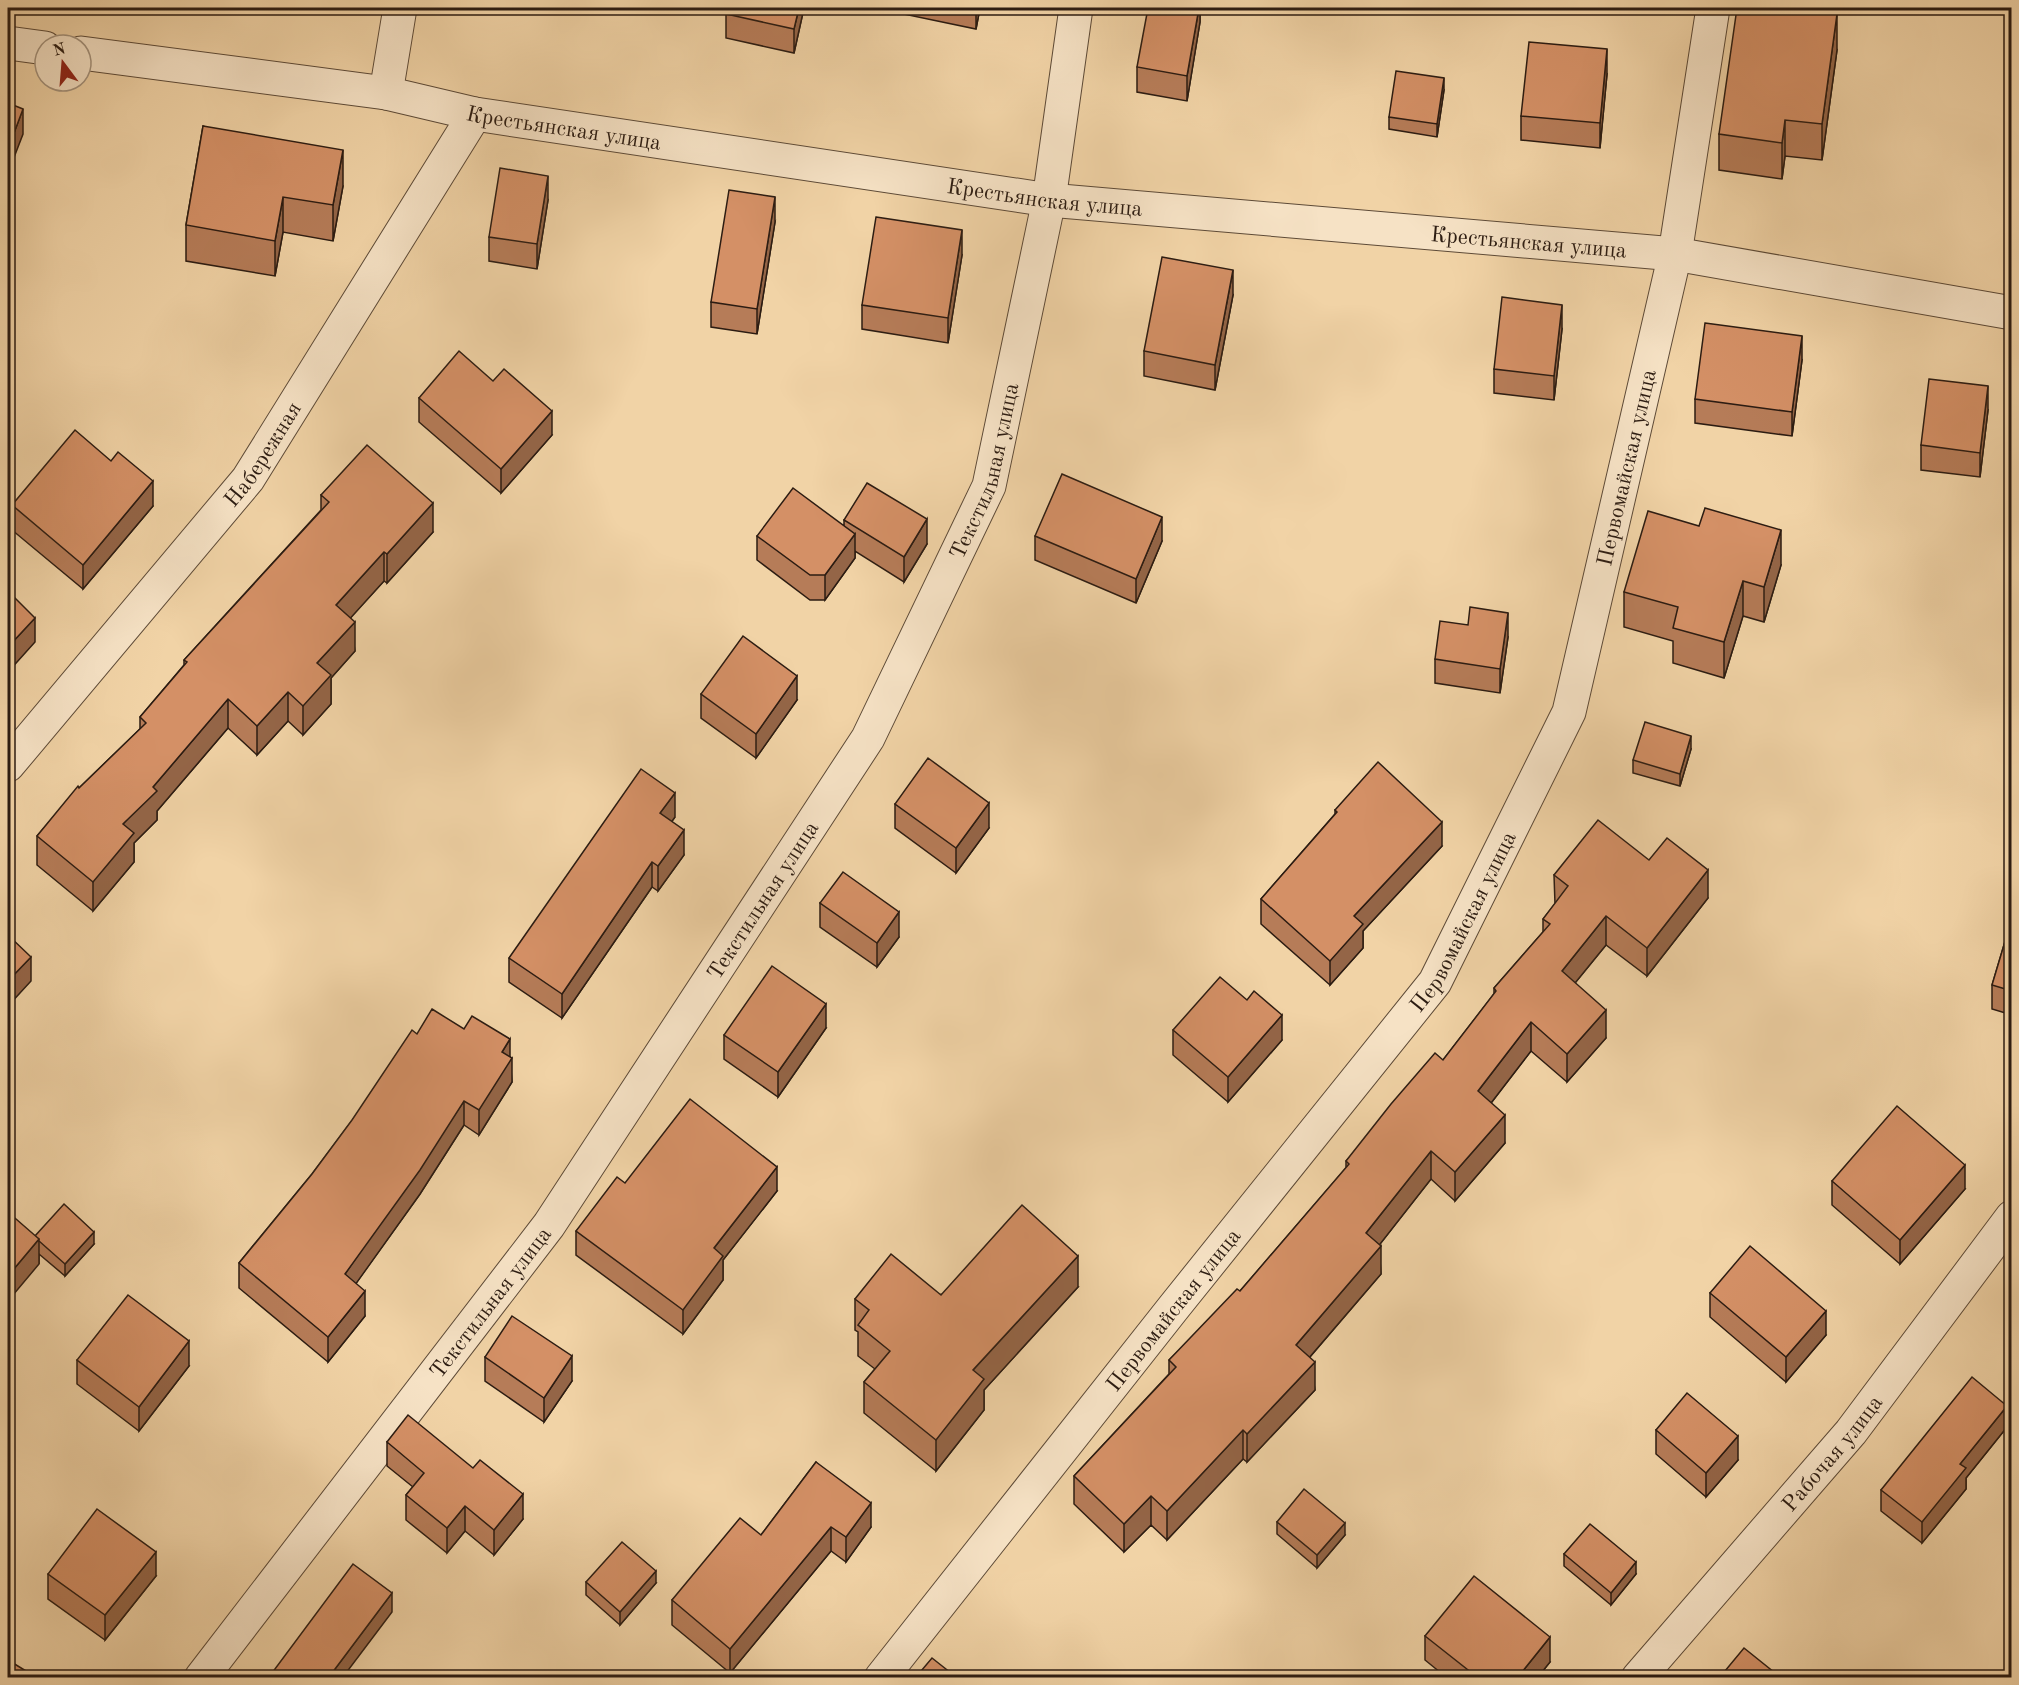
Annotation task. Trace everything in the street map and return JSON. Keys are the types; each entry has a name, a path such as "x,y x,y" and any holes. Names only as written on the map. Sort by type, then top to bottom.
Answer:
{"street":[{"path":"386,93 400,8"},
{"name":"Текстильная улица","path":"201,1677 549,1225 868,738 988,486 1049,200 1076,8"},
{"name":"Первомайская улица","path":"881,1677 1159,1325 1435,982 1569,712 1675,254 1713,8"},
{"path":"8,44 33,47"},
{"name":"Крестьянская улица","path":"93,55 386,93 475,114 1049,200 1675,254 2012,313"},
{"name":"Набережная","path":"8,765 248,479 475,114"},
{"name":"Рабочая улица","path":"1638,1677 1851,1432 2012,1217"}],"building":[{"path":"728,8 799,8 794,29 726,14"},
{"path":"1148,8 1199,8 1187,76 1137,67"},
{"path":"1737,8 1793,8 1837,14 1822,124 1785,120 1782,143 1719,134"},
{"path":"1529,42 1607,49 1600,123 1521,116"},
{"path":"1396,71 1444,78 1437,124 1389,117"},
{"path":"8,103 23,109 8,149"},
{"path":"203,126 343,150 333,205 283,197 275,241 186,225"},
{"path":"500,168 548,176 537,244 489,237"},
{"path":"729,190 775,197 757,309 711,302"},
{"path":"876,217 962,230 948,318 862,305"},
{"path":"1162,257 1233,270 1215,365 1144,351"},
{"path":"1502,297 1562,305 1554,376 1494,369"},
{"path":"1705,323 1802,336 1792,412 1695,399"},
{"path":"459,351 493,381 504,369 552,411 501,469 419,398"},
{"path":"1929,379 1988,386 1980,453 1921,445"},
{"path":"75,430 111,461 118,452 153,481 83,565 12,505"},
{"path":"367,445 433,503 387,554 384,552 336,605 355,622 317,663 331,675 303,706 288,692 257,726 228,699 153,787 157,791 123,824 134,833 93,882 37,836 78,786 79,788 146,723 140,717 187,662 184,660 329,502 321,495"},
{"path":"1062,474 1162,517 1136,579 1035,536"},
{"path":"867,483 927,519 904,557 844,520"},
{"path":"793,488 855,534 825,575 810,575 757,536"},
{"path":"1705,508 1781,530 1764,587 1743,581 1724,642 1673,628 1678,607 1624,592 1648,511 1699,526"},
{"path":"8,591 35,618 8,647"},
{"path":"1470,607 1508,613 1500,669 1435,659 1440,621 1468,625"},
{"path":"743,636 797,676 756,734 701,694"},
{"path":"1645,722 1691,736 1680,774 1633,760"},
{"path":"928,758 989,803 956,848 895,804"},
{"path":"1378,762 1442,822 1354,916 1363,924 1330,961 1261,899"},
{"path":"641,769 675,793 660,813 684,830 658,866 652,862 562,994 509,958"},
{"path":"1598,820 1649,860 1667,838 1708,870 1647,948 1606,916 1562,971 1606,1010 1567,1054 1531,1022 1478,1091 1505,1115 1455,1172 1431,1151 1366,1233 1381,1246 1296,1345 1315,1362 1247,1434 1243,1430 1167,1511 1151,1496 1124,1524 1074,1476 1176,1367 1169,1360 1237,1289 1240,1291 1349,1164 1346,1161 1435,1053 1443,1060 1496,991 1494,988 1550,924 1543,919 1568,886 1554,875"},
{"path":"843,872 899,912 877,943 820,903"},
{"path":"2012,918 2012,991 1992,985"},
{"path":"8,935 31,957 8,981"},
{"path":"772,966 826,1004 778,1072 724,1035"},
{"path":"1220,977 1247,1000 1254,991 1282,1015 1228,1077 1173,1030"},
{"path":"432,1009 464,1029 472,1016 510,1039 502,1052 512,1058 479,1110 464,1101 420,1170 345,1274 365,1291 328,1337 239,1263 312,1174 352,1120 412,1030 417,1034"},
{"path":"690,1099 777,1167 714,1248 723,1256 683,1310 576,1231 617,1177 625,1183"},
{"path":"1897,1106 1965,1165 1900,1240 1832,1181"},
{"path":"64,1204 94,1232 65,1264 35,1236"},
{"path":"1022,1205 1078,1256 973,1370 984,1379 936,1440 864,1382 890,1351 858,1325 869,1310 855,1299 891,1254 941,1295"},
{"path":"8,1212 39,1239 8,1276"},
{"path":"1750,1246 1826,1311 1786,1357 1710,1293"},
{"path":"128,1295 189,1341 139,1407 77,1360"},
{"path":"512,1316 572,1356 544,1398 485,1357"},
{"path":"1972,1377 2007,1406 1960,1464 1966,1468 1922,1522 1881,1490"},
{"path":"1687,1393 1738,1436 1706,1473 1656,1430"},
{"path":"408,1415 473,1468 480,1460 523,1494 494,1530 465,1506 447,1528 406,1495 424,1473 387,1442"},
{"path":"816,1462 871,1503 846,1537 831,1527 730,1649 672,1600 740,1518 761,1535"},
{"path":"1304,1489 1345,1523 1317,1555 1277,1522"},
{"path":"97,1509 156,1552 105,1615 48,1574"},
{"path":"1590,1524 1636,1562 1611,1593 1564,1554"},
{"path":"622,1542 656,1571 620,1612 586,1582"},
{"path":"353,1564 392,1593 329,1677 269,1677"},
{"path":"1474,1576 1550,1637 1518,1677 1477,1677 1425,1636"},
{"path":"1744,1648 1780,1677 1720,1677"},
{"path":"932,1658 956,1677 916,1677"},
{"path":"8,1660 36,1677 8,1677"}]}
